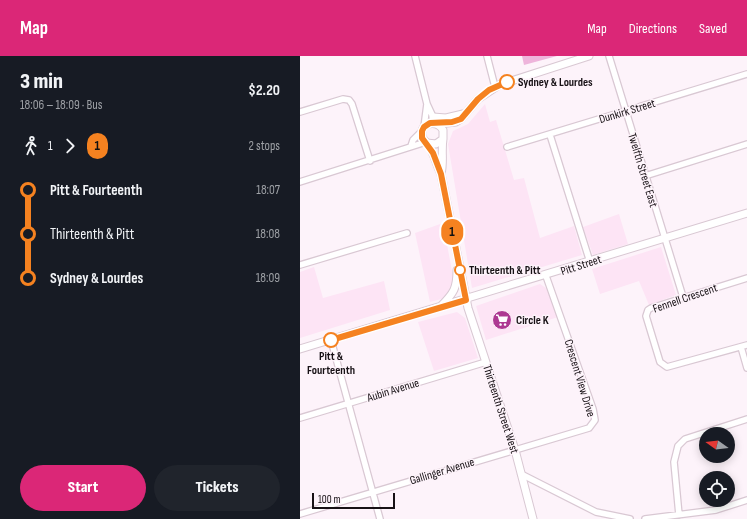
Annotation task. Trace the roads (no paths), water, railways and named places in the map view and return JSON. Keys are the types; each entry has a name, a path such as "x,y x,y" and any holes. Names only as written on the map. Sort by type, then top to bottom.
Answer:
{"street":[{"path":"415,56 427,104 436,121 443,130 441,148 444,163 441,174"},
{"path":"487,56 495,87"},
{"path":"411,146 413,140 430,123 436,121 456,122 478,99 495,87 588,56"},
{"name":"Twelfth Street East","path":"609,56 683,297"},
{"name":"Dunkirk Street","path":"507,147 747,74"},
{"path":"300,112 343,99 349,100 352,104 370,161"},
{"path":"427,104 422,138 426,143 441,174 457,258 457,285 450,297 441,306"},
{"path":"550,135 590,262"},
{"path":"300,182 405,150 411,146 426,143 436,144 443,139"},
{"path":"645,176 747,144"},
{"name":"Pitt Street","path":"300,349 546,276 747,213"},
{"path":"300,265 407,233"},
{"name":"Thirteenth Street West","path":"457,258 466,300 515,450 532,519"},
{"name":"Crescent View Drive","path":"515,450 589,428 595,420 546,276"},
{"name":"Fennell Crescent","path":"744,346 670,368 660,362 646,314 650,308 747,278"},
{"path":"331,340 380,519"},
{"path":"744,346 747,368"},
{"name":"Aubin Avenue","path":"300,418 486,362"},
{"path":"679,515 674,462 678,446 685,439 747,419"},
{"name":"Gallinger Avenue","path":"300,514 515,450"},
{"path":"521,474 596,512 630,519"},
{"path":"645,519 716,510 747,500"}],"place":[{"name":"Sydney & Lourdes","path":"507,82"},
{"name":"Thirteenth & Pitt","path":"460,270"},
{"name":"Circle K","path":"502,320"},
{"name":"Pitt & Fourteenth","path":"331,340"}]}
